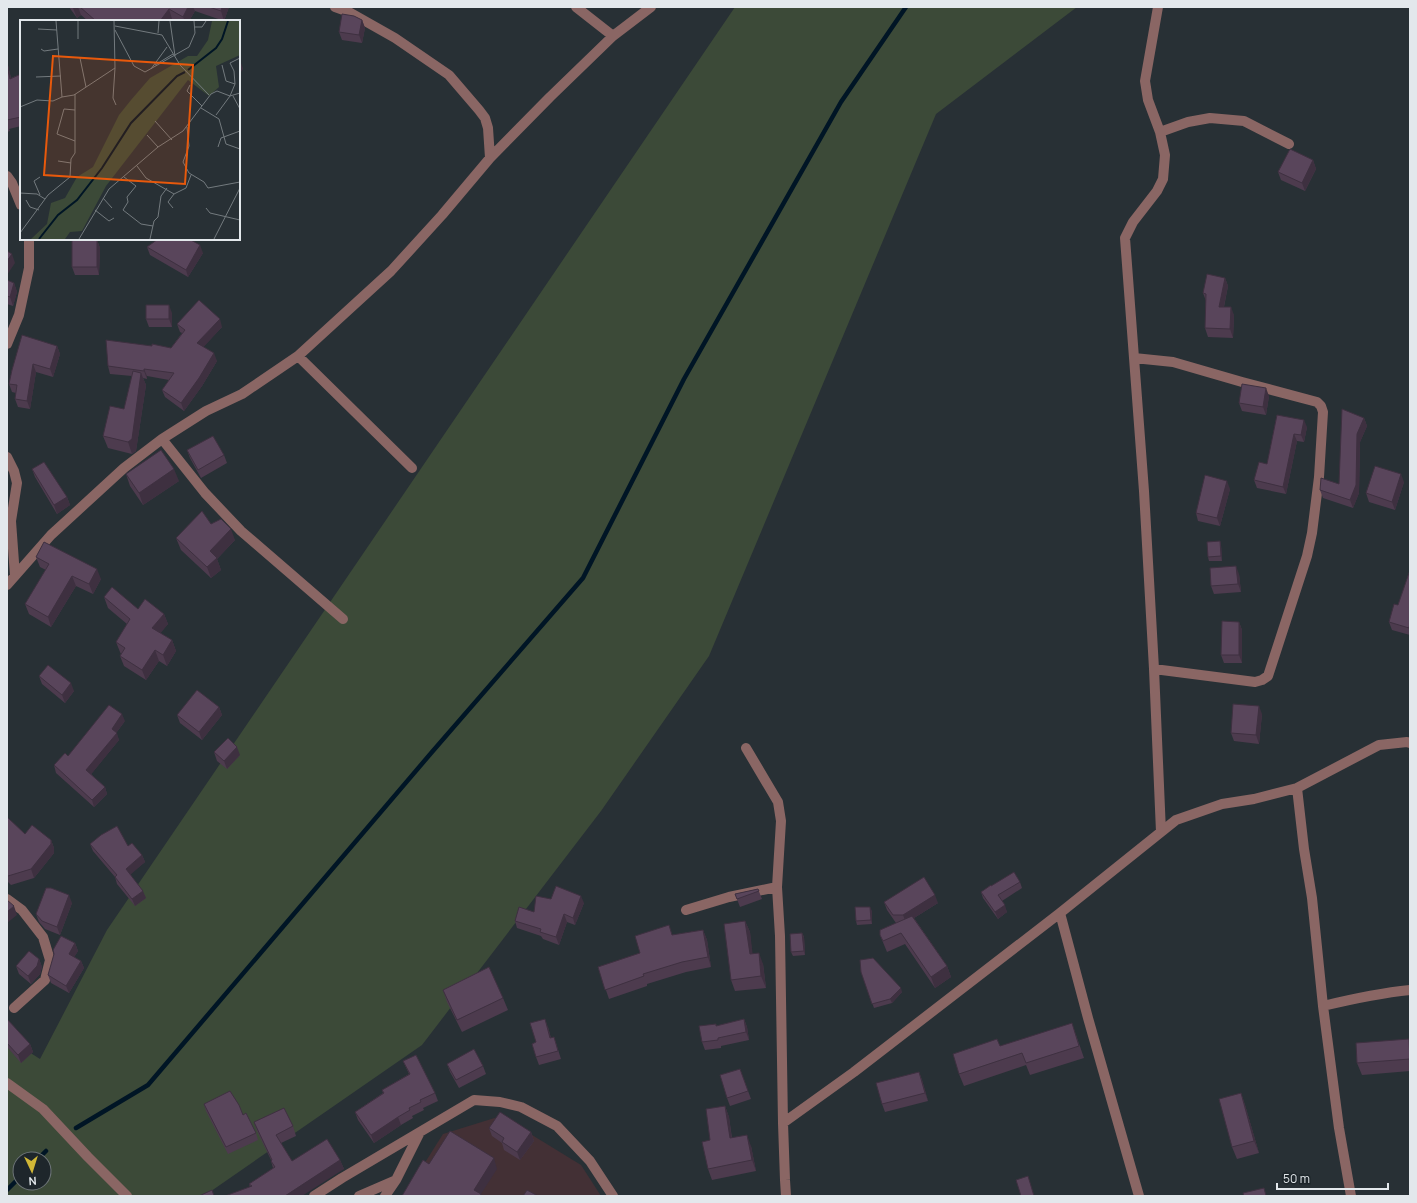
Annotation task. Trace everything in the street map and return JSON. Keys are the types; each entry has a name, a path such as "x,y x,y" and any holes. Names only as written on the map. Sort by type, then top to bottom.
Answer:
{"street":[{"path":"335,7 349,12 395,38 448,75 485,118 488,128 490,158"},
{"path":"576,7 613,36"},
{"path":"7,585 51,535 124,468 162,439 206,410 242,394 298,356 391,271 442,215 490,158 550,97 613,36 651,7"},
{"path":"1158,7 1146,81 1148,100 1160,132 1165,155 1163,179 1157,192 1133,222 1125,238 1144,499 1154,669 1161,832"},
{"path":"1160,132 1188,122 1210,118 1244,121 1289,144"},
{"path":"7,176 12,183 20,203"},
{"path":"7,344 19,315 28,275 29,240"},
{"path":"298,356 412,468"},
{"path":"1134,358 1173,362 1317,402 1321,406 1322,412 1319,477 1312,533 1307,556 1268,676 1255,682 1154,669"},
{"path":"162,439 205,493 241,531 343,619"},
{"path":"7,457 14,471 17,483 11,521 16,576"},
{"path":"783,1123 854,1072 1176,820 1222,804 1254,799 1297,788 1379,745 1410,743"},
{"path":"746,748 778,802 781,821 777,886 780,936 781,1048 786,1196"},
{"path":"1297,788 1304,849 1312,898 1323,1006 1339,1128 1351,1196"},
{"path":"686,910 729,896 777,886"},
{"path":"7,899 22,910 42,937 50,960 45,980 14,1008"},
{"path":"1060,912 1088,1018 1140,1196"},
{"path":"1323,1006 1358,997 1410,990"},
{"path":"7,1083 43,1109 127,1196"},
{"path":"314,1196 474,1100 500,1102 521,1106 557,1126 590,1161 613,1196"},
{"path":"385,1196 396,1180 420,1132"},
{"path":"359,1196 396,1180"}],"shaded area":[{"path":"501,1116 581,1165 601,1196 404,1196 443,1134"}],"green space":[{"path":"735,7 1077,7 936,114 709,656 601,811 422,1045 204,1196 7,1196 7,1038 40,1059 107,930"}],"building":[{"path":"80,7 188,7 183,17 169,9 161,20 95,20"},
{"path":"209,7 222,7 221,11"},
{"path":"342,14 354,16 362,20 359,35 339,32"},
{"path":"7,66 10,79 20,74 20,117 7,120"},
{"path":"1290,149 1313,160 1302,183 1278,172"},
{"path":"72,240 97,240 97,267 72,267"},
{"path":"157,240 191,240 200,245 186,270 147,247"},
{"path":"7,251 12,254 7,261"},
{"path":"1207,274 1225,278 1219,307 1231,307 1230,329 1205,328 1206,294 1203,293"},
{"path":"7,280 14,283 10,297 7,296"},
{"path":"199,300 220,319 197,343 214,353 199,378 181,403 162,390 174,373 108,366 106,340 152,346 152,344 171,348 185,330 177,324"},
{"path":"146,305 169,305 169,319 146,319"},
{"path":"22,335 57,346 50,369 33,364 27,401 15,399 17,385 9,384"},
{"path":"133,371 141,373 132,439 128,442 103,436 110,406 124,409"},
{"path":"1242,384 1266,388 1263,407 1239,403"},
{"path":"1342,409 1364,418 1357,434 1356,485 1350,500 1320,490 1321,478 1339,484"},
{"path":"1277,415 1304,420 1301,435 1294,434 1283,487 1254,480 1259,462 1267,464"},
{"path":"213,436 224,455 198,470 187,450"},
{"path":"161,450 174,469 139,493 126,474"},
{"path":"44,462 67,497 54,505 32,469"},
{"path":"1375,466 1401,474 1392,502 1366,493"},
{"path":"1205,475 1227,481 1217,518 1196,513"},
{"path":"202,511 211,524 221,519 231,529 210,551 217,558 207,567 176,538"},
{"path":"1220,541 1221,556 1208,557 1207,542"},
{"path":"44,542 97,569 89,584 72,576 48,617 25,604 49,564 36,557"},
{"path":"1236,566 1238,584 1211,586 1210,568"},
{"path":"1410,570 1409,628 1389,622 1394,604 1398,605"},
{"path":"112,587 138,609 145,599 164,614 152,628 172,640 163,655 155,650 142,670 120,656 125,648 116,642 130,619 104,597"},
{"path":"1222,621 1239,622 1239,655 1221,655"},
{"path":"48,665 71,683 62,695 39,676"},
{"path":"197,690 219,707 199,732 177,715"},
{"path":"1233,704 1259,706 1256,735 1231,733"},
{"path":"109,705 122,714 112,729 117,733 86,770 105,787 92,800 54,765 65,753 68,756"},
{"path":"228,738 237,747 224,761 214,752"},
{"path":"7,817 25,834 32,825 51,840 51,844 31,869 8,876 7,875"},
{"path":"117,826 128,846 132,843 142,855 126,869 143,891 132,899 115,877 117,875 90,844 101,835"},
{"path":"1014,872 1020,882 998,895 1005,905 995,912 981,892"},
{"path":"924,877 935,895 903,915 893,915 884,902"},
{"path":"556,886 581,896 573,918 564,914 556,937 540,932 541,929 515,921 519,907 534,912 536,896 551,899"},
{"path":"46,888 51,888 69,895 57,927 42,921 36,914"},
{"path":"758,889 759,891 737,899 735,894"},
{"path":"7,900 14,906 7,912"},
{"path":"855,907 870,907 871,920 856,921"},
{"path":"912,916 947,966 931,977 901,933 883,941 880,935 880,930"},
{"path":"745,921 750,954 759,953 761,976 731,980 724,924"},
{"path":"669,925 672,935 703,930 708,957 682,962 643,974 644,976 605,990 598,967 640,953 635,936"},
{"path":"802,933 804,951 791,952 790,934"},
{"path":"61,936 75,943 69,954 81,961 66,986 48,975 54,954 53,950"},
{"path":"29,951 39,959 37,966 28,976 16,966"},
{"path":"873,958 901,988 890,999 872,1004 861,972 860,960"},
{"path":"489,967 503,998 457,1020 443,990"},
{"path":"7,1019 30,1044 18,1055 7,1043"},
{"path":"545,1019 550,1038 554,1037 558,1051 536,1057 532,1044 536,1042 530,1023"},
{"path":"744,1019 746,1032 718,1038 718,1040 702,1042 699,1026 716,1024 716,1026"},
{"path":"1072,1023 1079,1046 1026,1063 1022,1053 959,1074 953,1054 997,1039 1000,1046"},
{"path":"1409,1039 1410,1059 1357,1063 1356,1043"},
{"path":"474,1049 483,1066 456,1080 447,1064"},
{"path":"416,1055 435,1093 420,1100 421,1102 409,1108 410,1110 371,1135 355,1112 384,1093 382,1090 410,1074 403,1061"},
{"path":"740,1069 748,1091 727,1098 720,1075"},
{"path":"919,1072 925,1093 882,1104 876,1083"},
{"path":"230,1091 239,1105 243,1115 246,1113 256,1133 226,1147 204,1104"},
{"path":"1241,1093 1254,1141 1232,1147 1219,1099"},
{"path":"725,1106 730,1138 747,1135 752,1160 708,1169 702,1142 710,1140 706,1109"},
{"path":"284,1108 293,1126 276,1135 292,1161 327,1139 340,1160 285,1196 225,1196 252,1186 249,1184 275,1167 254,1122"},
{"path":"500,1112 531,1132 517,1152 502,1142 504,1138 489,1128"},
{"path":"450,1131 494,1158 474,1190 481,1194 480,1196 402,1196 423,1160 429,1164"},
{"path":"1028,1176 1034,1196 1021,1196 1016,1180"},
{"path":"1264,1188 1266,1196 1244,1196 1243,1193"},
{"path":"212,1190 214,1196 199,1196"},
{"path":"527,1190 538,1196 523,1196"}],"waterway":[{"path":"76,1128 148,1085 432,752 583,578 684,379 841,102 906,7"},
{"path":"7,1190 12,1185"}]}
